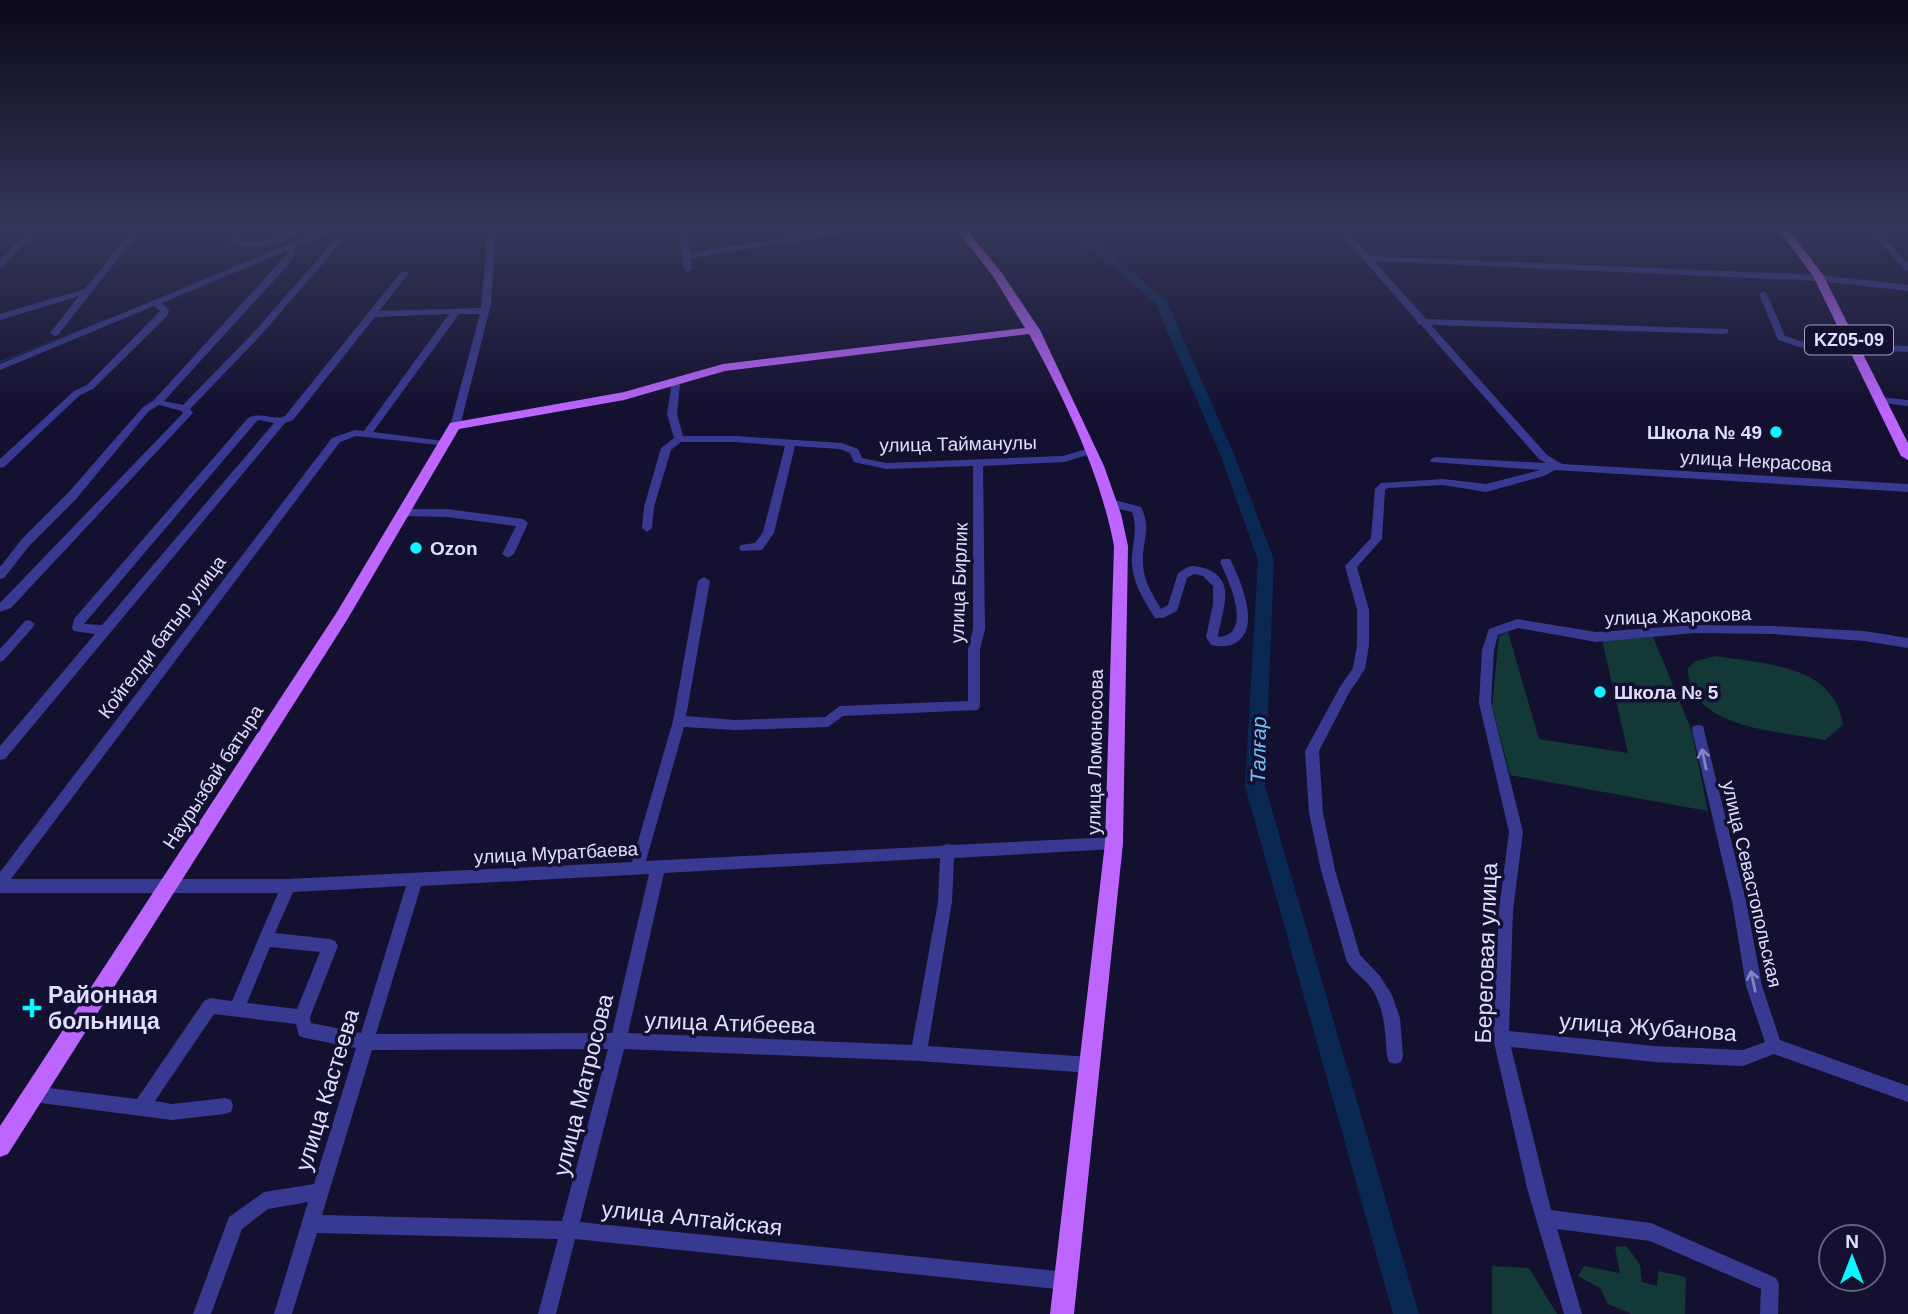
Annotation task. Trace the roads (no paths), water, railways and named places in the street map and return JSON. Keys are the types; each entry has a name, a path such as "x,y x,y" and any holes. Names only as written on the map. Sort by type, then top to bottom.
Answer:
{"main road":[{"name":"улица Ломоносова","path":"1010,290 1034,330 1090,451 1111,503 1121,546 1114,843 1062,1314"},
{"name":"KZ05-09","path":"1826,290 1908,456"},
{"path":"455,426 590,405 675,384 723,368 1034,330"},
{"name":"Наурызбай батыра","path":"0,1146 342,616 455,426"}],"street":[{"path":"0,367 186,290"},
{"path":"0,575 26,542 72,496 146,409 157,402 260,290"},
{"path":"185,409 295,290"},
{"path":"0,755 281,421 289,418 391,290"},
{"path":"455,426 484,311 486,290"},
{"path":"1394,290 1543,457 1558,468"},
{"path":"0,317 88,291"},
{"path":"55,333 88,291"},
{"path":"1763,294 1781,338 1803,345 1908,349"},
{"path":"0,465 77,393 90,387 164,314 165,310 156,303"},
{"path":"366,435 456,311"},
{"path":"372,314 484,311"},
{"path":"1421,322 1726,331"},
{"path":"647,528 649,507 666,448 679,439 672,414 675,384"},
{"path":"1879,400 1908,403"},
{"path":"0,608 7,605 188,413 185,409 157,402"},
{"path":"105,631 78,628 78,622 252,420 258,417 281,421"},
{"name":"Койгелди батыр улица","path":"0,885 335,440 355,433 444,444"},
{"name":"улица Тайманулы","path":"679,439 842,446 854,452 858,460 886,466 1064,459 1090,451"},
{"path":"745,548 758,547 768,533 791,443"},
{"name":"улица Некрасова","path":"1435,460 1908,488"},
{"name":"улица Бирлик","path":"679,721 735,725 828,722 840,711 974,706 974,649 979,629 978,461"},
{"path":"1395,1056 1392,1018 1386,1000 1354,958 1328,870 1316,813 1312,751 1344,690 1359,669 1363,645 1363,610 1351,566 1376,539 1380,489 1385,485 1443,481 1486,488 1558,468"},
{"path":"1111,503 1137,510 1144,526 1137,565 1145,594 1160,615 1173,608 1182,576 1193,569 1210,572 1216,578 1221,588 1212,637 1215,642 1224,643 1235,638 1243,625 1244,614 1226,562"},
{"path":"403,513 447,513 523,523 508,554"},
{"path":"637,868 679,721 704,581"},
{"name":"улица Жарокова","path":"1493,632 1517,622 1596,637 1695,629 1773,630 1864,636 1908,643"},
{"path":"0,657 29,624"},
{"name":"Береговая улица","path":"1493,632 1488,650 1485,703 1516,832 1506,911 1501,1038 1544,1218 1573,1314"},
{"name":"улица Севастопольская","path":"1698,730 1739,901 1754,986 1774,1046"},
{"name":"улица Муратбаева","path":"0,885 288,886 1114,843"},
{"path":"919,1053 945,902 947,850"},
{"name":"улица Матросова","path":"547,1314 618,1041 658,866"},
{"name":"улица Кастеева","path":"283,1314 415,880"},
{"path":"237,1009 288,886"},
{"path":"265,939 330,946 302,1017 305,1030 366,1042"},
{"path":"141,1108 210,1006 302,1017"},
{"name":"улица Жубанова","path":"1501,1038 1654,1054 1743,1058 1774,1046"},
{"name":"улица Атибеева","path":"366,1042 618,1041 919,1053 1091,1065"},
{"path":"1774,1046 1908,1094"},
{"path":"33,1094 172,1112 225,1106"},
{"path":"202,1314 235,1223 264,1200 319,1192"},
{"path":"1544,1218 1651,1233 1687,1248 1770,1284 1769,1314"},
{"name":"улица Алтайская","path":"311,1224 570,1230 1066,1280"}],"waterway":[{"name":"Талғар","path":"1148,290 1160,300 1227,454 1266,560 1255,786 1406,1314"},
{"path":"0,362 114,317"}],"place":[{"name":"Школа № 49","path":"1776,432"},
{"name":"Ozon","path":"416,548"},
{"name":"Школа № 5","path":"1600,692"},
{"name":"Районная больница","path":"32,1008"}]}
